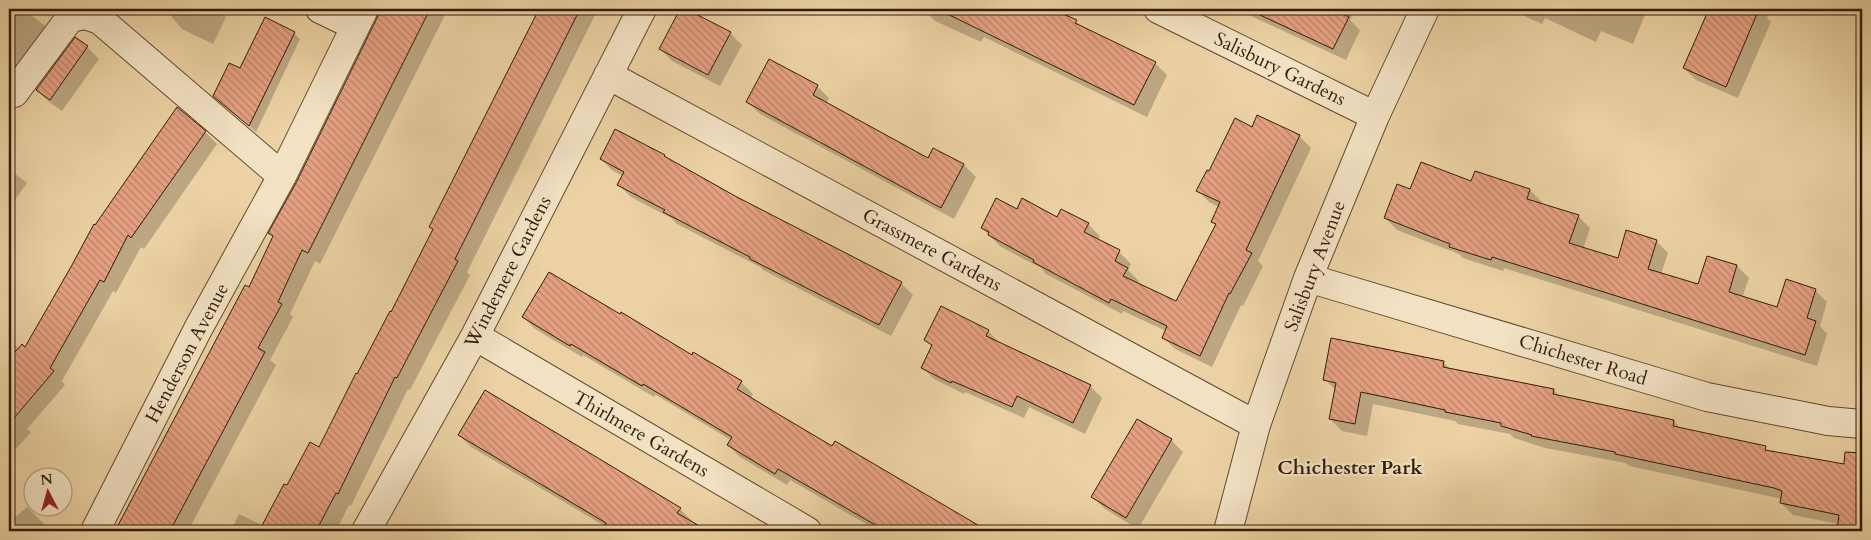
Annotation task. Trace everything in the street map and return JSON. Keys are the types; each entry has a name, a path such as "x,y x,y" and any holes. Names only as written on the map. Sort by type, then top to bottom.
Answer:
{"street":[{"path":"320,9 360,17"},
{"name":"Windemere Gardens","path":"366,531 475,336 642,9"},
{"name":"Salisbury Gardens","path":"1158,9 1375,116"},
{"name":"Salisbury Avenue","path":"1228,531 1256,425 1308,278 1375,116 1425,9"},
{"path":"14,93 70,18 85,15 100,20 282,176"},
{"name":"Henderson Avenue","path":"95,531 198,329 282,176 360,17"},
{"name":"Grassmere Gardens","path":"608,76 1256,425"},
{"name":"Chichester Road","path":"1308,278 1707,397 1828,421 1862,424"},
{"name":"Thirlmere Gardens","path":"475,336 807,531"}],"building":[{"path":"380,9 430,9 308,253 302,250 278,302 282,304 258,348 265,352 170,531 115,531 245,285 249,287 273,236 268,233 296,183"},
{"path":"539,9 580,9 455,259 458,261 397,378 395,377 338,494 336,493 316,531 259,531 284,484 287,485 310,442 319,447 356,373 391,312 433,229 429,227"},
{"path":"680,9 686,9 731,32 708,75 659,49"},
{"path":"937,9 1052,9 1077,20 1075,23 1156,62 1134,105"},
{"path":"1247,9 1332,9 1349,17 1333,49"},
{"path":"1709,9 1759,9 1726,87 1683,68"},
{"path":"265,17 295,32 249,126 213,96 229,63 240,68"},
{"path":"75,37 88,46 50,100 36,90"},
{"path":"769,59 818,85 813,95 928,158 933,148 964,164 941,208 746,102"},
{"path":"177,107 206,131 131,238 128,235 104,282 100,280 50,368 54,371 9,424 9,359 22,344 25,347 94,224"},
{"path":"1257,115 1300,135 1246,250 1252,253 1229,293 1200,356 1162,338 1167,326 1111,299 1109,303 1033,262 1034,260 988,235 989,232 981,228 996,198 1017,209 1022,198 1057,217 1061,209 1089,223 1084,232 1120,250 1115,261 1128,268 1123,276 1176,301 1216,224 1211,222 1220,202 1196,191 1207,170 1209,171 1235,118 1252,127"},
{"path":"615,129 665,155 735,196 902,282 879,325 750,259 750,257 663,212 665,210 617,185 624,172 600,159"},
{"path":"1421,162 1471,181 1475,171 1530,189 1527,199 1579,215 1569,243 1618,258 1626,230 1657,240 1648,269 1698,284 1707,256 1737,265 1729,292 1777,307 1786,279 1816,289 1807,318 1816,321 1805,355 1492,257 1491,260 1449,247 1450,244 1384,218 1397,184 1410,189"},
{"path":"549,272 620,314 621,312 692,355 693,352 742,381 737,389 832,446 835,441 988,531 886,531 778,469 775,474 727,445 732,437 643,384 642,386 522,317"},
{"path":"941,306 989,330 986,336 1091,385 1073,423 1017,396 1012,407 952,381 951,383 921,368 932,345 924,340"},
{"path":"1331,338 1444,361 1443,367 1554,389 1553,394 1674,420 1673,426 1766,446 1765,450 1844,464 1845,452 1862,453 1862,531 1837,531 1839,515 1780,503 1782,491 1774,488 1615,454 1615,452 1531,436 1501,426 1501,423 1361,392 1355,424 1329,419 1336,383 1323,380"},
{"path":"485,390 681,508 677,513 708,531 601,531 606,523 458,435"},
{"path":"1137,419 1172,439 1126,518 1091,497"}],"district":[{"name":"Chichester Park","path":"1350,467"}]}
